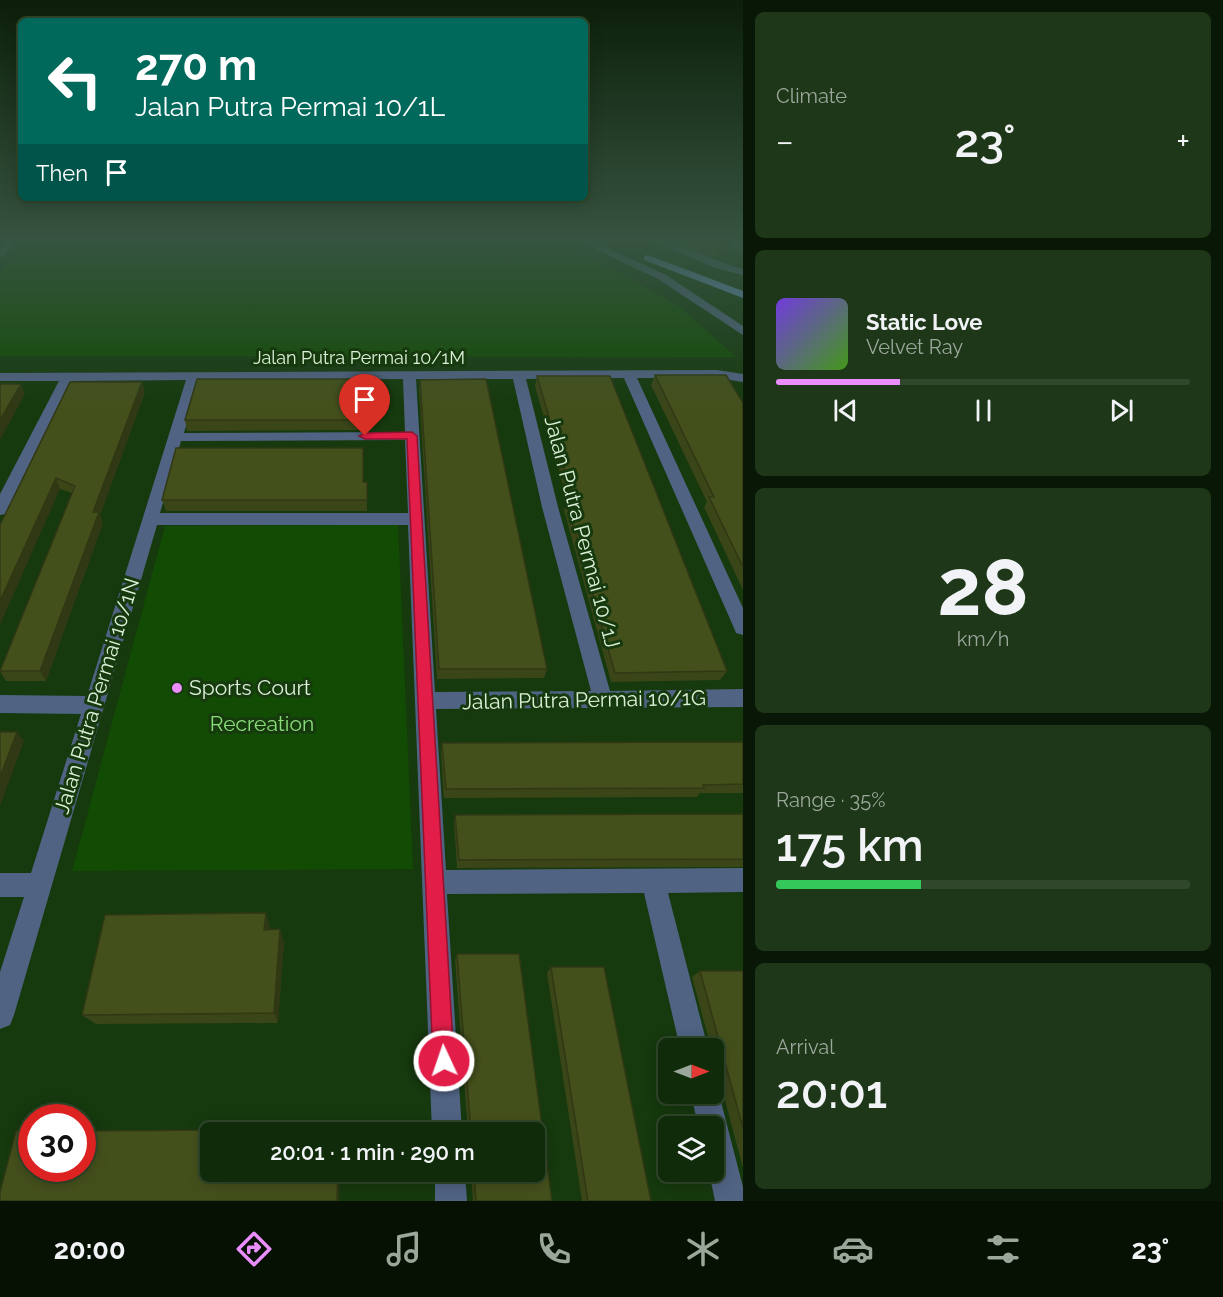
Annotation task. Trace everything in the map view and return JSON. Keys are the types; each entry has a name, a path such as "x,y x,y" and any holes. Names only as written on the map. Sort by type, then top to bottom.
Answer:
{"street":[{"path":"689,294 743,331"},
{"path":"710,294 717,298"},
{"path":"629,374 743,628"},
{"name":"Jalan Putra Permai 10/1M","path":"0,378 717,374 743,378"},
{"path":"409,375 447,1122"},
{"name":"Jalan Putra Permai 10/1J","path":"519,375 550,507 603,700"},
{"name":"Jalan Putra Permai 10/1N","path":"0,1015 194,376"},
{"path":"0,510 67,377"},
{"path":"176,437 412,436"},
{"path":"151,519 416,519"},
{"name":"Jalan Putra Permai 10/1G","path":"425,701 743,698"},
{"path":"0,704 94,705"},
{"path":"435,882 743,880"},
{"path":"653,881 692,1038"},
{"path":"0,885 39,885"},
{"path":"724,1172 731,1201"},
{"path":"450,1182 451,1201"}],"green space":[{"path":"0,294 658,294 680,307 736,357 0,356"},
{"name":"Recreation","path":"398,525 413,869 72,871 165,526"}],"building":[{"path":"655,375 726,375 743,403 743,567 709,497 714,497"},
{"path":"537,376 610,376 727,671 615,673 566,499 573,499"},
{"path":"197,379 360,379 362,420 185,420"},
{"path":"486,379 547,669 439,669 420,380"},
{"path":"70,382 142,382 93,512 99,512 40,671 0,671 75,486 56,478 0,601 0,525"},
{"path":"0,384 21,384 0,420"},
{"path":"176,448 363,448 363,482 367,482 367,500 162,500"},
{"path":"0,732 17,732 0,777"},
{"path":"743,742 743,784 703,785 704,788 446,789 442,743"},
{"path":"743,814 743,859 459,860 455,815"},
{"path":"266,913 264,930 280,929 274,1013 82,1015 105,915"},
{"path":"457,954 519,954 541,1122 470,1122"},
{"path":"551,967 604,967 651,1201 588,1201"},
{"path":"700,971 743,971 743,1128 724,1059 724,1038 718,1038"},
{"path":"200,1130 200,1182 338,1182 337,1201 0,1201 0,1192 16,1131 18,1131 18,1182 96,1182 96,1131"},
{"path":"545,1149 552,1201 476,1201 475,1182 545,1182"}],"place":[{"name":"Sports Court","path":"177,688"}],"route":[{"path":"365,436 412,436 444,1061"}]}
